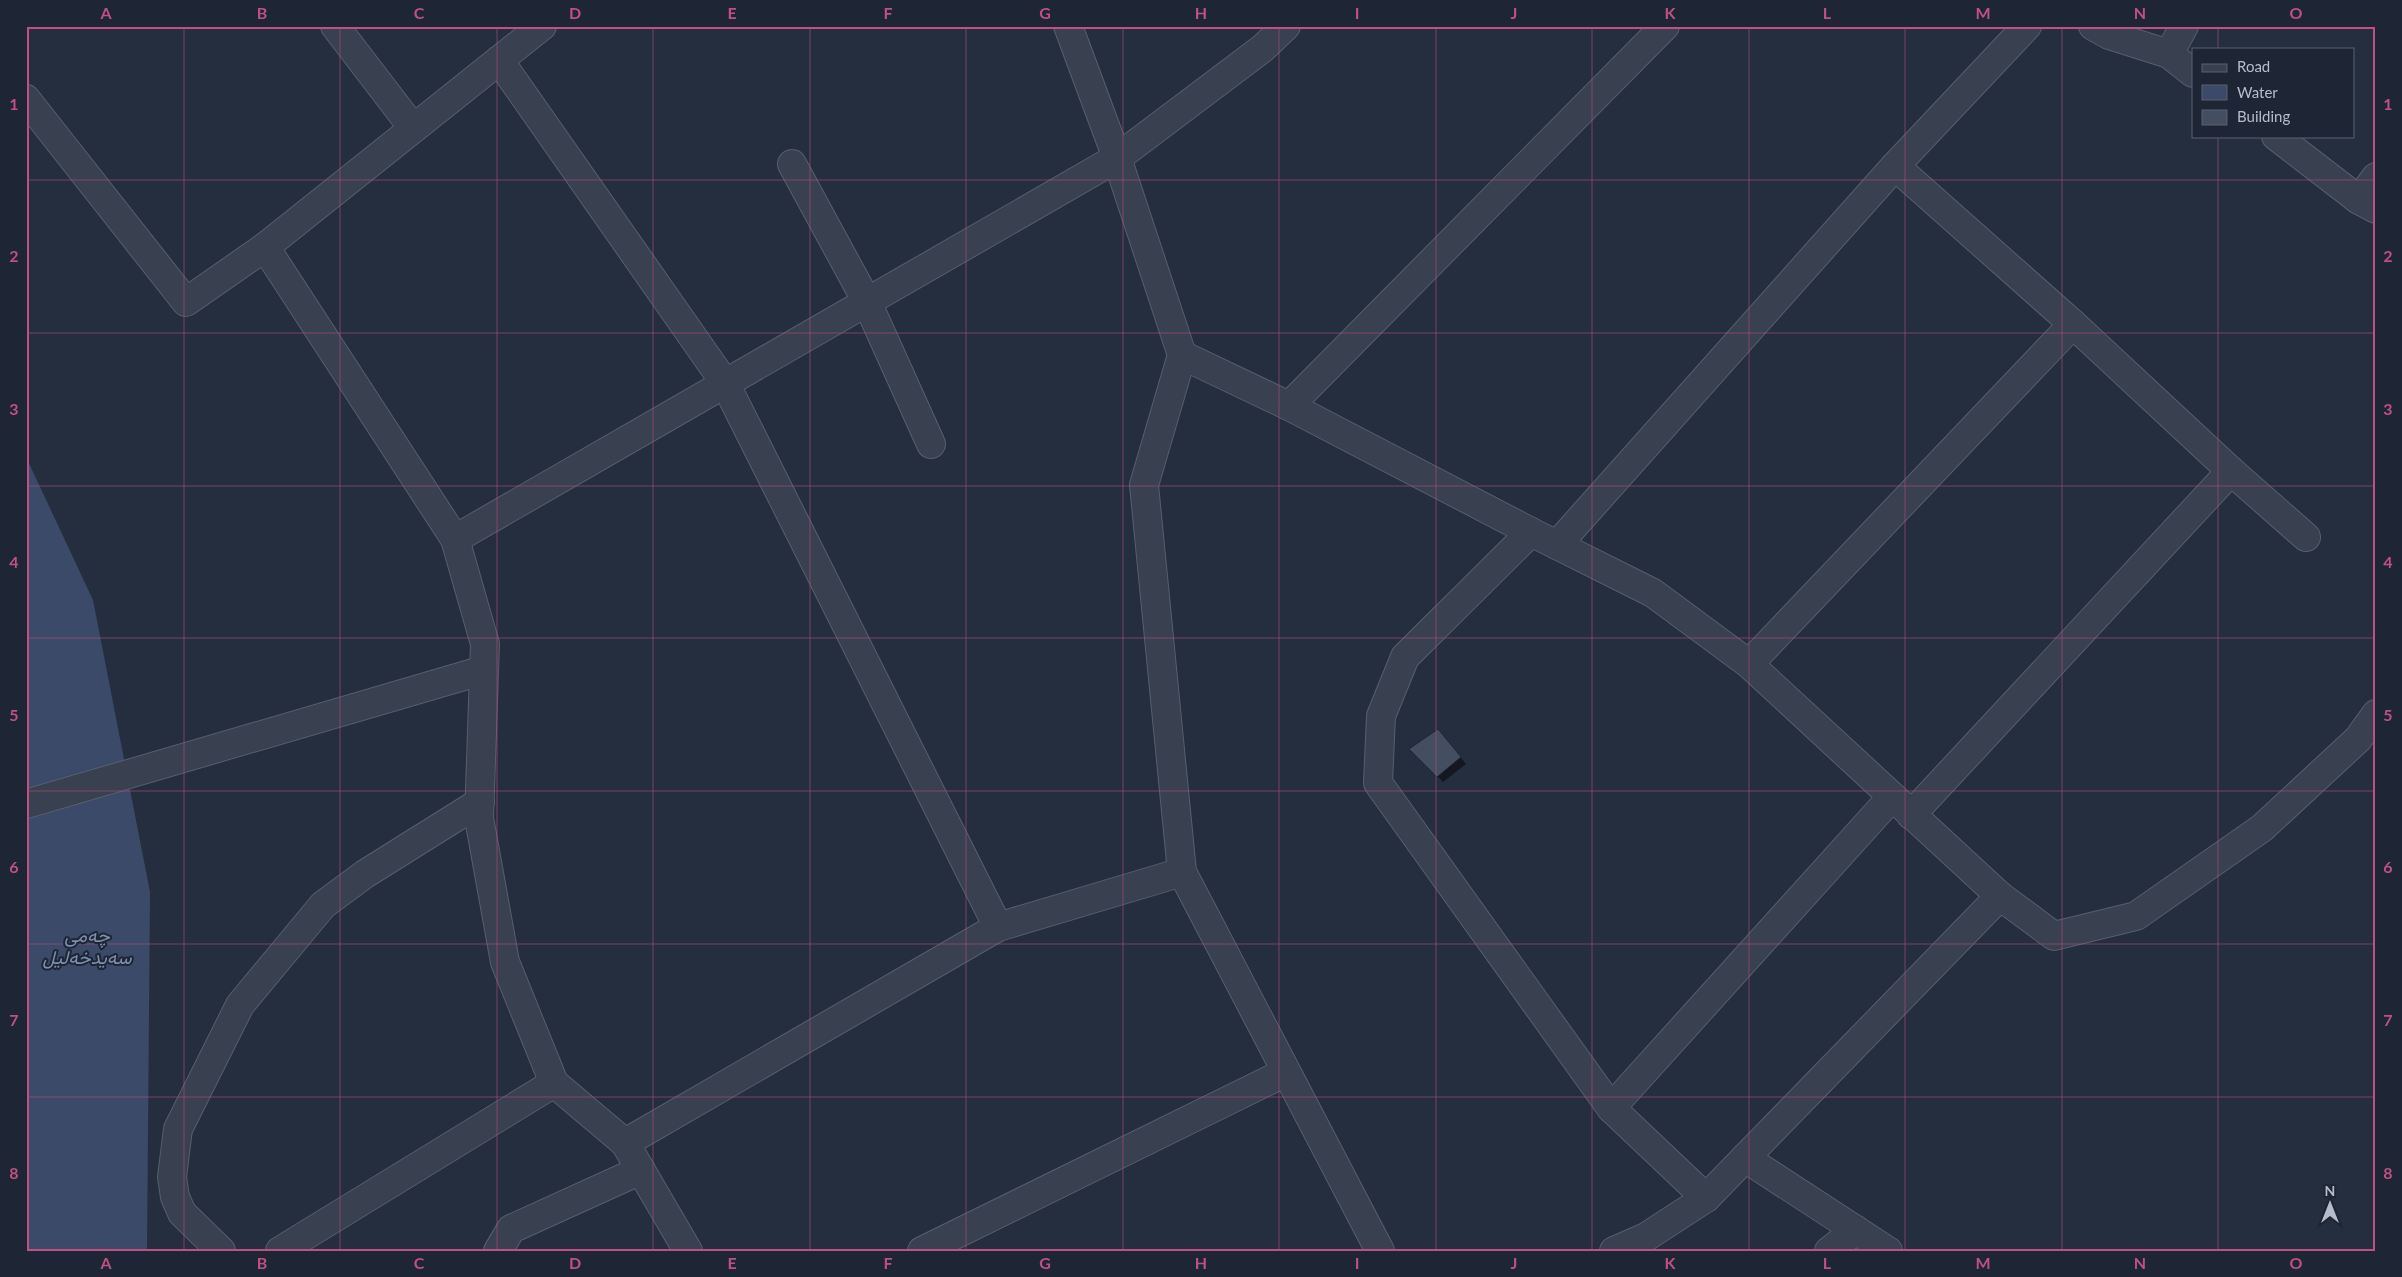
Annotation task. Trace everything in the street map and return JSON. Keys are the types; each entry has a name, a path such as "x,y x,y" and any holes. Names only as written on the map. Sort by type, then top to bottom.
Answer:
{"street":[{"path":"335,26 413,128"},
{"path":"26,99 186,302 264,247 542,26"},
{"path":"1068,26 1117,158 1182,355 1144,485 1182,872 1380,1251"},
{"path":"455,539 1117,158 1263,48 1286,26"},
{"path":"1289,406 1665,26"},
{"path":"1557,545 1894,166 2027,26"},
{"path":"2093,26 2109,35 2169,54 2192,72"},
{"path":"2156,26 2169,54"},
{"path":"2169,54 2184,26"},
{"path":"499,60 725,384 998,927"},
{"path":"2279,138 2368,205 2376,177"},
{"path":"792,164 866,302 931,444"},
{"path":"1894,166 2073,324 2231,471 2306,537"},
{"path":"264,247 455,539 485,644 479,818 504,962 554,1083 624,1143 688,1251"},
{"path":"1749,664 2073,324"},
{"path":"1182,355 1289,406 1531,532 1654,593 1749,664 1891,798 2000,896 2054,936 2136,916 2262,828 2358,739 2376,714"},
{"path":"1911,815 2231,471"},
{"path":"1531,532 1405,657 1381,716 1378,783 1611,1108 1706,1198"},
{"path":"26,804 484,670"},
{"path":"1611,1108 1891,798"},
{"path":"220,1251 182,1213 175,1197 172,1177 178,1129 240,1005 323,905 365,874 480,802"},
{"path":"624,1143 998,927 1182,872"},
{"path":"1614,1251 1646,1237 1706,1198 2000,896"},
{"path":"922,1251 1286,1072"},
{"path":"280,1251 554,1083"},
{"path":"1745,1158 1888,1251"},
{"path":"498,1251 511,1229 641,1170"},
{"path":"1829,1251 1856,1230"}],"water":[{"name":"چەمی سەیدخەلیل","path":"26,457 93,600 150,892 147,1251 26,1251"}],"building":[{"path":"1438,729 1461,757 1437,777 1409,749"}]}
